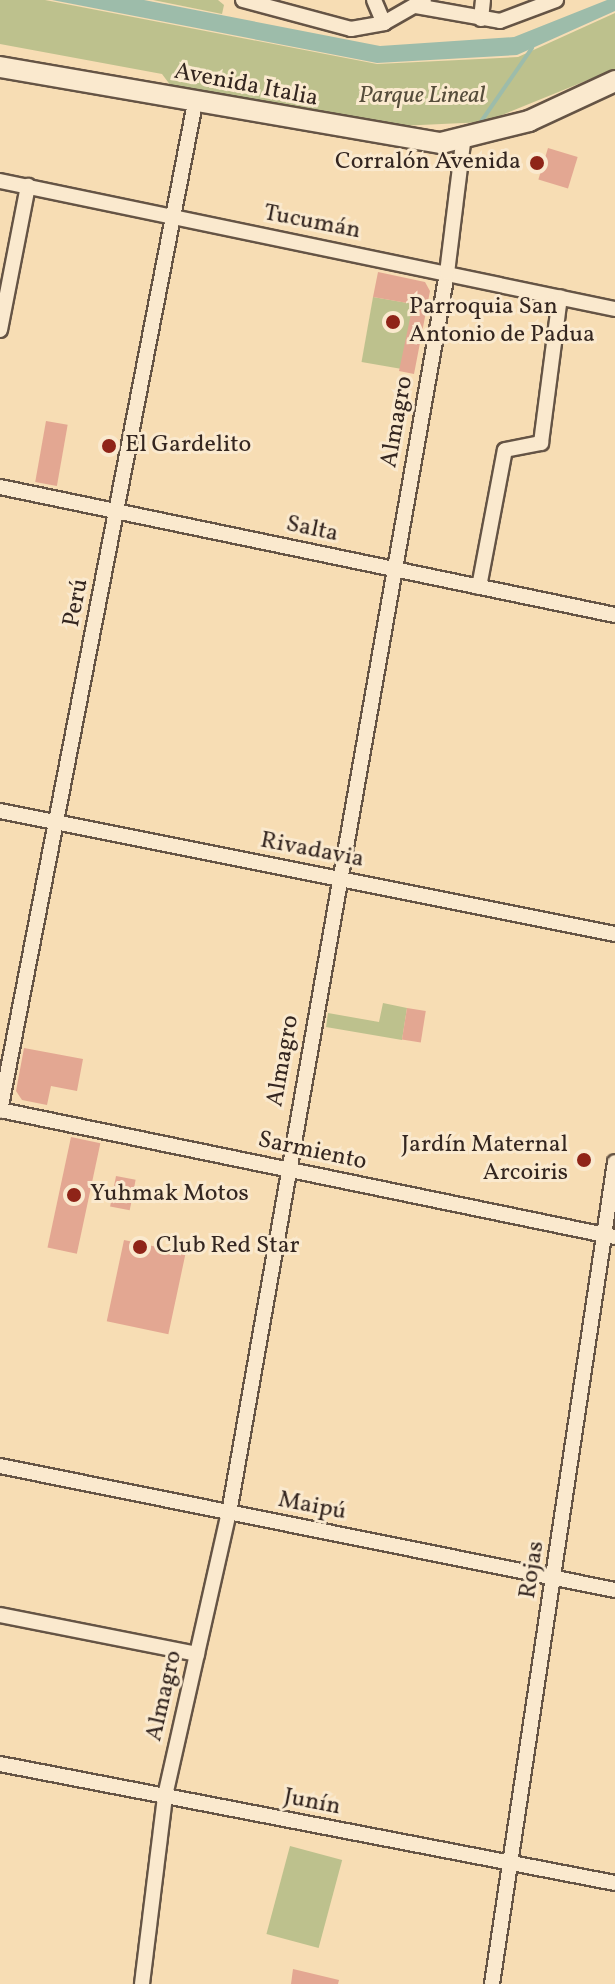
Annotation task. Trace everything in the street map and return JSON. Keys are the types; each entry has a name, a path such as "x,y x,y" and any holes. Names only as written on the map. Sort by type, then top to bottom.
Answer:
{"main road":[{"name":"Avenida Italia","path":"0,67 369,136 463,143 615,81"}],"street":[{"path":"243,0 327,26 384,23 420,3 481,19 521,17 556,0"},
{"path":"374,0 384,23"},
{"path":"481,19 483,0"},
{"name":"Perú","path":"0,1110 195,103"},
{"name":"Almagro","path":"142,1984 165,1796 229,1513 447,273 463,143"},
{"name":"Tucumán","path":"0,181 615,309"},
{"path":"0,330 28,186"},
{"path":"479,587 505,450 541,443 560,297"},
{"name":"Salta","path":"0,487 615,615"},
{"name":"Rivadavia","path":"0,811 615,934"},
{"name":"Sarmiento","path":"0,1110 610,1236"},
{"name":"Rojas","path":"492,1984 610,1236 615,1162"},
{"name":"Maipú","path":"0,1466 615,1590"},
{"path":"0,1615 197,1654"},
{"name":"Junín","path":"0,1764 615,1883"}],"green space":[{"name":"Parque Lineal","path":"0,0 45,0 377,64 518,57 615,13 615,69 485,122 377,127 171,86 162,74 0,44"},
{"path":"153,0 218,0 224,5 222,14"},
{"path":"373,297 413,304 402,369 362,362"},
{"path":"383,1003 407,1008 402,1040 326,1027 328,1013 379,1022"},
{"path":"290,1846 342,1860 319,1948 266,1934"}],"shaded area":[{"path":"52,0 144,0 380,46 514,37 607,0 615,0 615,11 517,55 377,63"}],"building":[{"path":"548,148 578,157 568,189 538,180"},
{"path":"378,272 425,282 430,291 414,374 399,371 413,304 373,297"},
{"path":"46,421 68,425 57,486 35,482"},
{"path":"407,1008 426,1011 421,1043 402,1040"},
{"path":"24,1048 83,1059 77,1091 51,1086 47,1105 22,1100 16,1091"},
{"name":"Yuhmak Motos","path":"71,1137 100,1143 77,1254 48,1248"},
{"path":"116,1176 136,1180 130,1210 110,1206"},
{"name":"Club Red Star","path":"124,1240 186,1253 168,1334 107,1321"},
{"path":"293,1969 339,1980 338,1984 291,1984"}],"waterway":[{"path":"478,126 532,48"}],"place":[{"name":"Corralón Avenida","path":"537,163"},
{"name":"Parroquia San Antonio de Padua","path":"393,322"},
{"name":"El Gardelito","path":"109,446"},
{"name":"Jardín Maternal Arcoiris","path":"584,1160"},
{"name":"Yuhmak Motos","path":"74,1195"},
{"name":"Club Red Star","path":"140,1247"}]}
